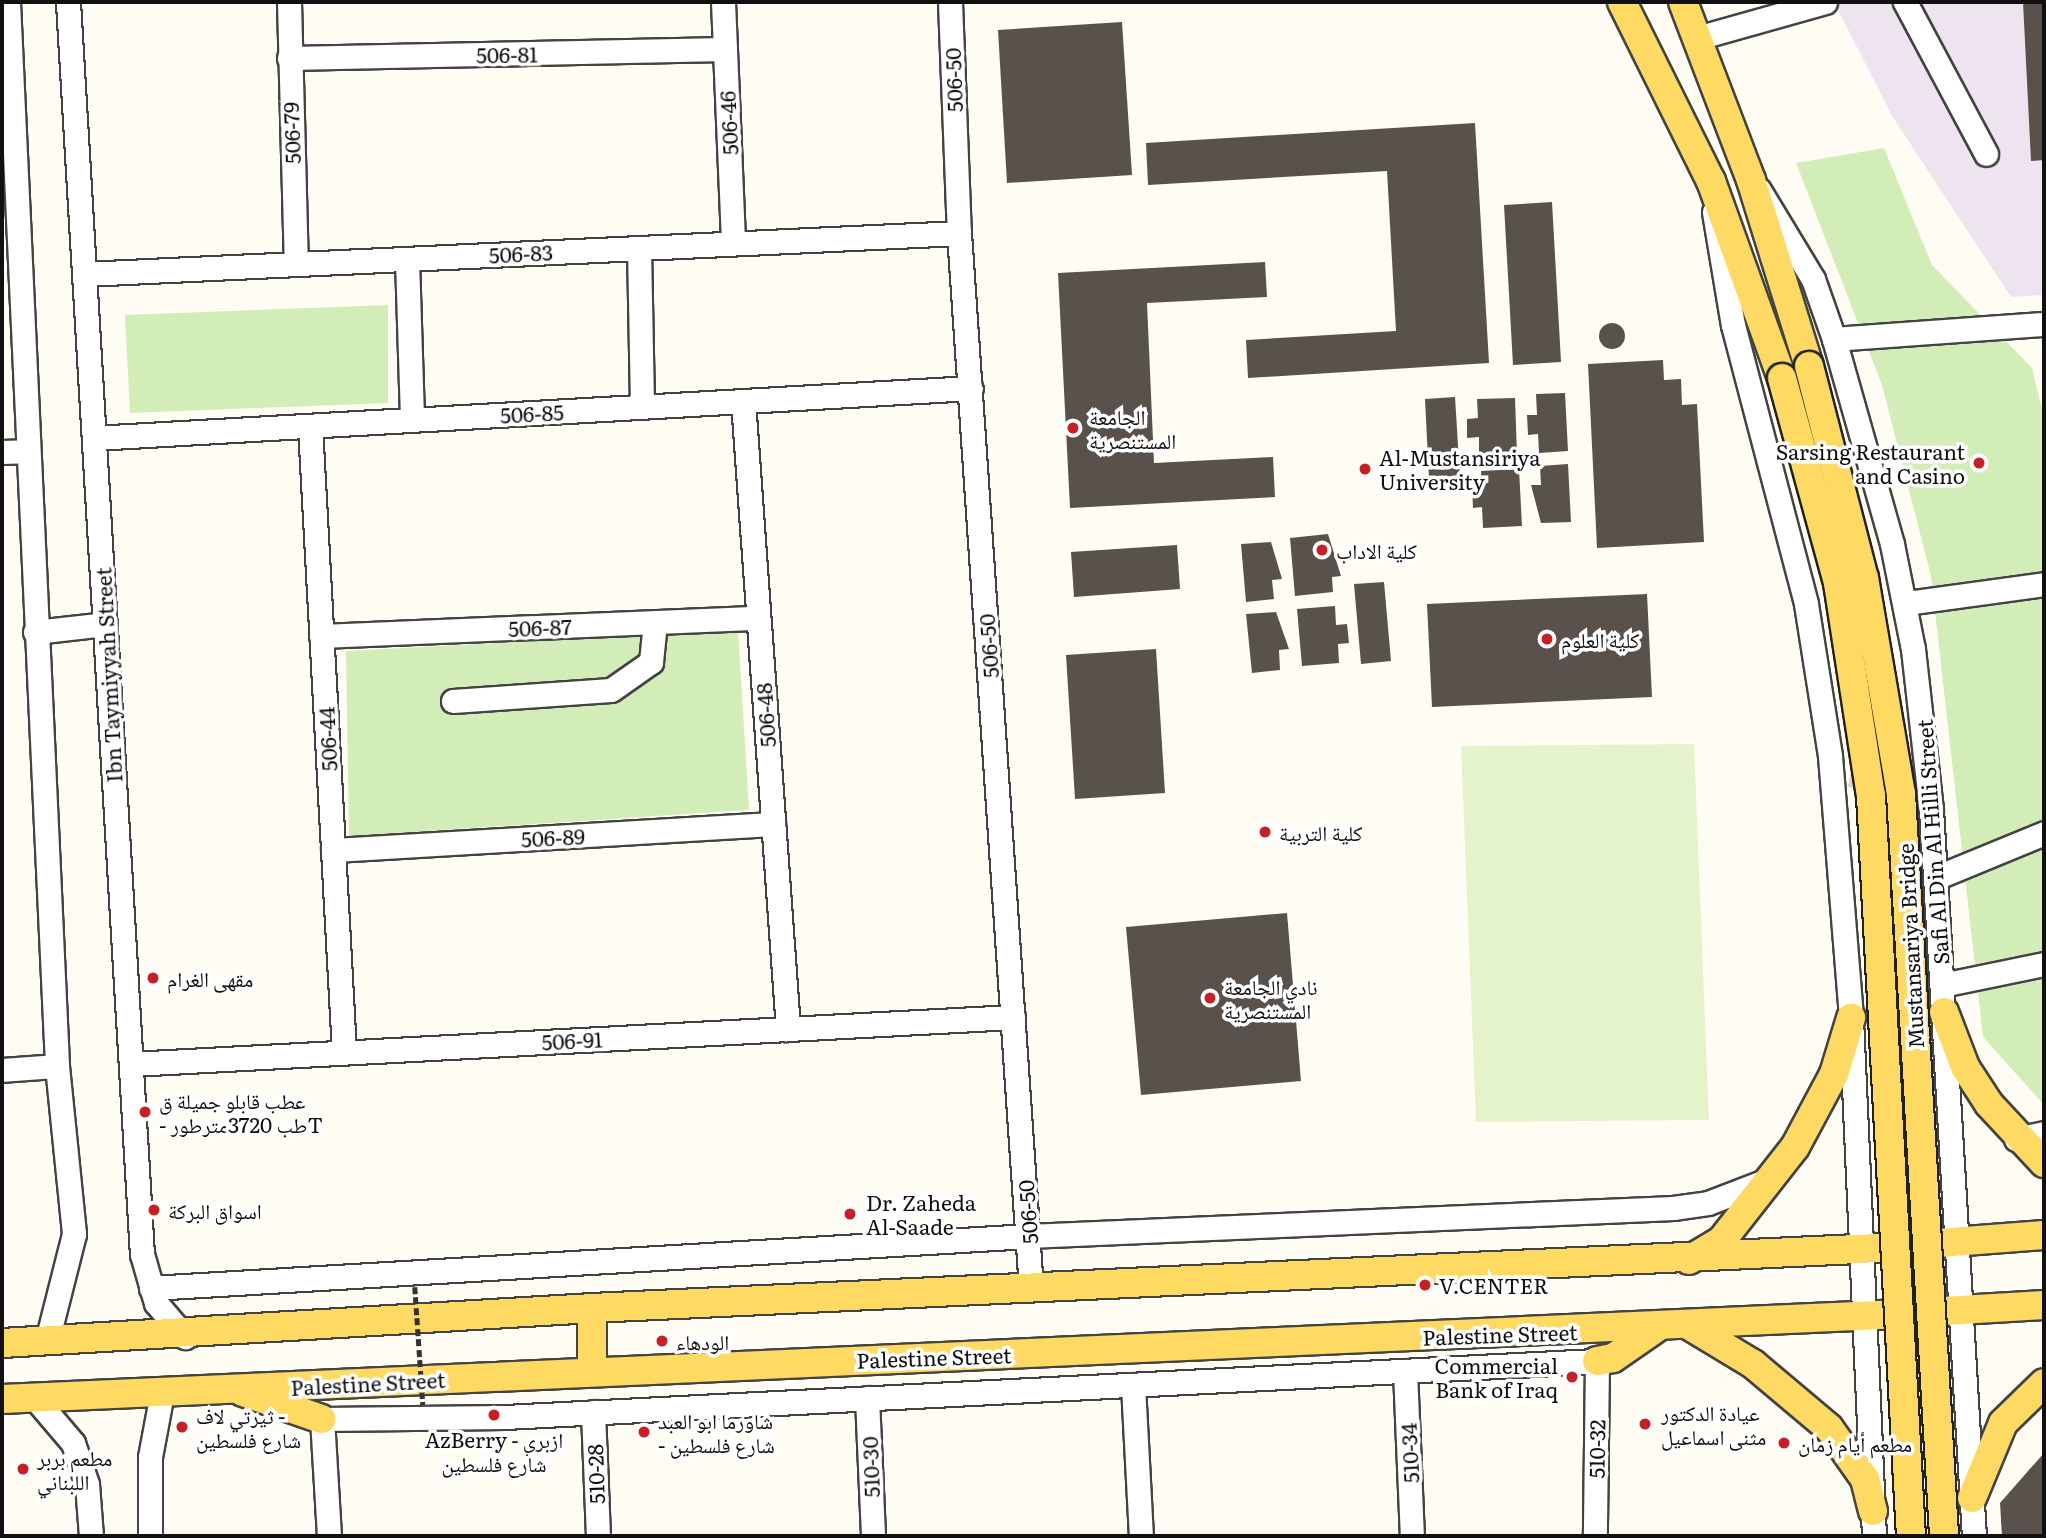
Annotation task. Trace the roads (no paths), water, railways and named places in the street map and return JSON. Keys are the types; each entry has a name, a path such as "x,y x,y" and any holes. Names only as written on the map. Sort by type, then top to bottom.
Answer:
{"main road":[{"path":"1622,2 1711,181"},
{"name":"Safi Al Din Al Hilli Street","path":"1683,2 1751,180 1809,366"},
{"name":"Mustansariya Bridge","path":"1711,181 1782,378 1838,583 1870,783 1911,1536"},
{"name":"Mustansariya Bridge","path":"1809,366 1862,568 1901,794 1944,1536"},
{"path":"1943,998 1965,1066 2016,1139 2044,1163"},
{"path":"1686,1262 1722,1240 1774,1177 1834,1074 1851,1018"},
{"path":"1950,1243 2044,1236"},
{"path":"2,1343 185,1337 592,1308 1686,1262 1871,1248"},
{"path":"1952,1310 2044,1305"},
{"path":"592,1308 592,1370"},
{"name":"Palestine Street","path":"2,1399 240,1390 592,1370 1658,1328 1875,1316"},
{"path":"1690,1326 1753,1364 1829,1428 1860,1470 1874,1524"},
{"path":"1597,1361 1614,1358 1658,1328"},
{"path":"1972,1498 2003,1423 2044,1383"},
{"path":"240,1390 323,1419"}],"street":[{"path":"8,2 9,287 26,451 57,1066 74,1234 47,1341"},
{"name":"Ibn Taymiyyah Street","path":"68,2 142,1254 151,1288 185,1337"},
{"name":"506-79","path":"289,2 296,264"},
{"name":"506-46","path":"723,2 733,243"},
{"name":"506-50","path":"950,2 959,233 1031,1290"},
{"path":"1697,38 1825,2"},
{"path":"1905,2 1986,154"},
{"name":"506-81","path":"289,58 725,49"},
{"name":"Safi Al Din Al Hilli Street","path":"1751,180 1800,253 1834,339 1906,603 1926,745 1943,998 1952,1310 1974,1536"},
{"path":"1711,181 1733,325 1806,604 1830,756 1875,1316 1874,1524"},
{"name":"506-83","path":"84,274 959,233"},
{"path":"639,248 642,407"},
{"path":"407,259 412,420"},
{"path":"1834,339 2044,324"},
{"name":"506-85","path":"93,438 971,388"},
{"name":"506-48","path":"743,401 788,1029"},
{"name":"506-44","path":"310,426 344,1052"},
{"path":"2,452 26,451"},
{"path":"1906,603 2044,584"},
{"name":"506-87","path":"321,636 758,618"},
{"path":"453,701 611,690 651,662 655,622"},
{"path":"35,632 105,624"},
{"path":"1909,769 1926,745"},
{"path":"1830,756 1850,775"},
{"name":"506-89","path":"333,850 773,824"},
{"path":"1935,878 2044,833"},
{"path":"1943,998 2044,964"},
{"name":"506-91","path":"131,1063 1013,1017"},
{"path":"2,1070 57,1066"},
{"path":"2016,1139 2044,1133"},
{"path":"151,1288 1028,1236 1673,1208 1742,1192 1774,1177"},
{"path":"329,1536 323,1419 593,1412 1597,1361"},
{"name":"510-32","path":"1595,1536 1597,1361"},
{"name":"510-34","path":"1405,1371 1412,1536"},
{"path":"1133,1385 1141,1536"},
{"path":"150,1536 150,1457 162,1393"},
{"path":"33,1396 73,1443 87,1484 91,1536"},
{"name":"510-30","path":"867,1398 873,1536"},
{"name":"510-28","path":"593,1412 598,1536"}],"tunnel":[{"path":"1850,775 1881,781 1909,769"}],"place":[{"name":"الجامعة المستنصرية","path":"1073,428"},
{"name":"Sarsing Restaurant and Casino","path":"1979,463"},
{"name":"Al-Mustansiriya University","path":"1365,469"},
{"name":"كلية الاداب","path":"1322,550"},
{"name":"كلية العلوم","path":"1547,639"},
{"name":"كلية التربية","path":"1265,832"},
{"name":"مقهى الغرام","path":"153,978"},
{"name":"نادي الجامعة المستنصرية","path":"1210,998"},
{"name":"عطب قابلو جميلة ق - طب 3720مترطورT","path":"145,1112"},
{"name":"اسواق البركة","path":"154,1210"},
{"name":"Dr. Zaheda Al-Saade","path":"850,1214"},
{"name":"V.CENTER","path":"1425,1285"},
{"name":"الودهاء","path":"662,1341"},
{"name":"Commercial Bank of Iraq","path":"1572,1377"},
{"name":"AzBerry - ازبري شارع فلسطين","path":"494,1415"},
{"name":"عيادة الدكتور مثنى اسماعيل","path":"1645,1424"},
{"name":"ثيرتي لاف - شارع فلسطين","path":"182,1427"},
{"name":"شاورما ابو العبد - شارع فلسطين","path":"644,1432"},
{"name":"مطعم أيام زمان","path":"1784,1443"},
{"name":"مطعم بربر اللبناني","path":"23,1469"}]}
